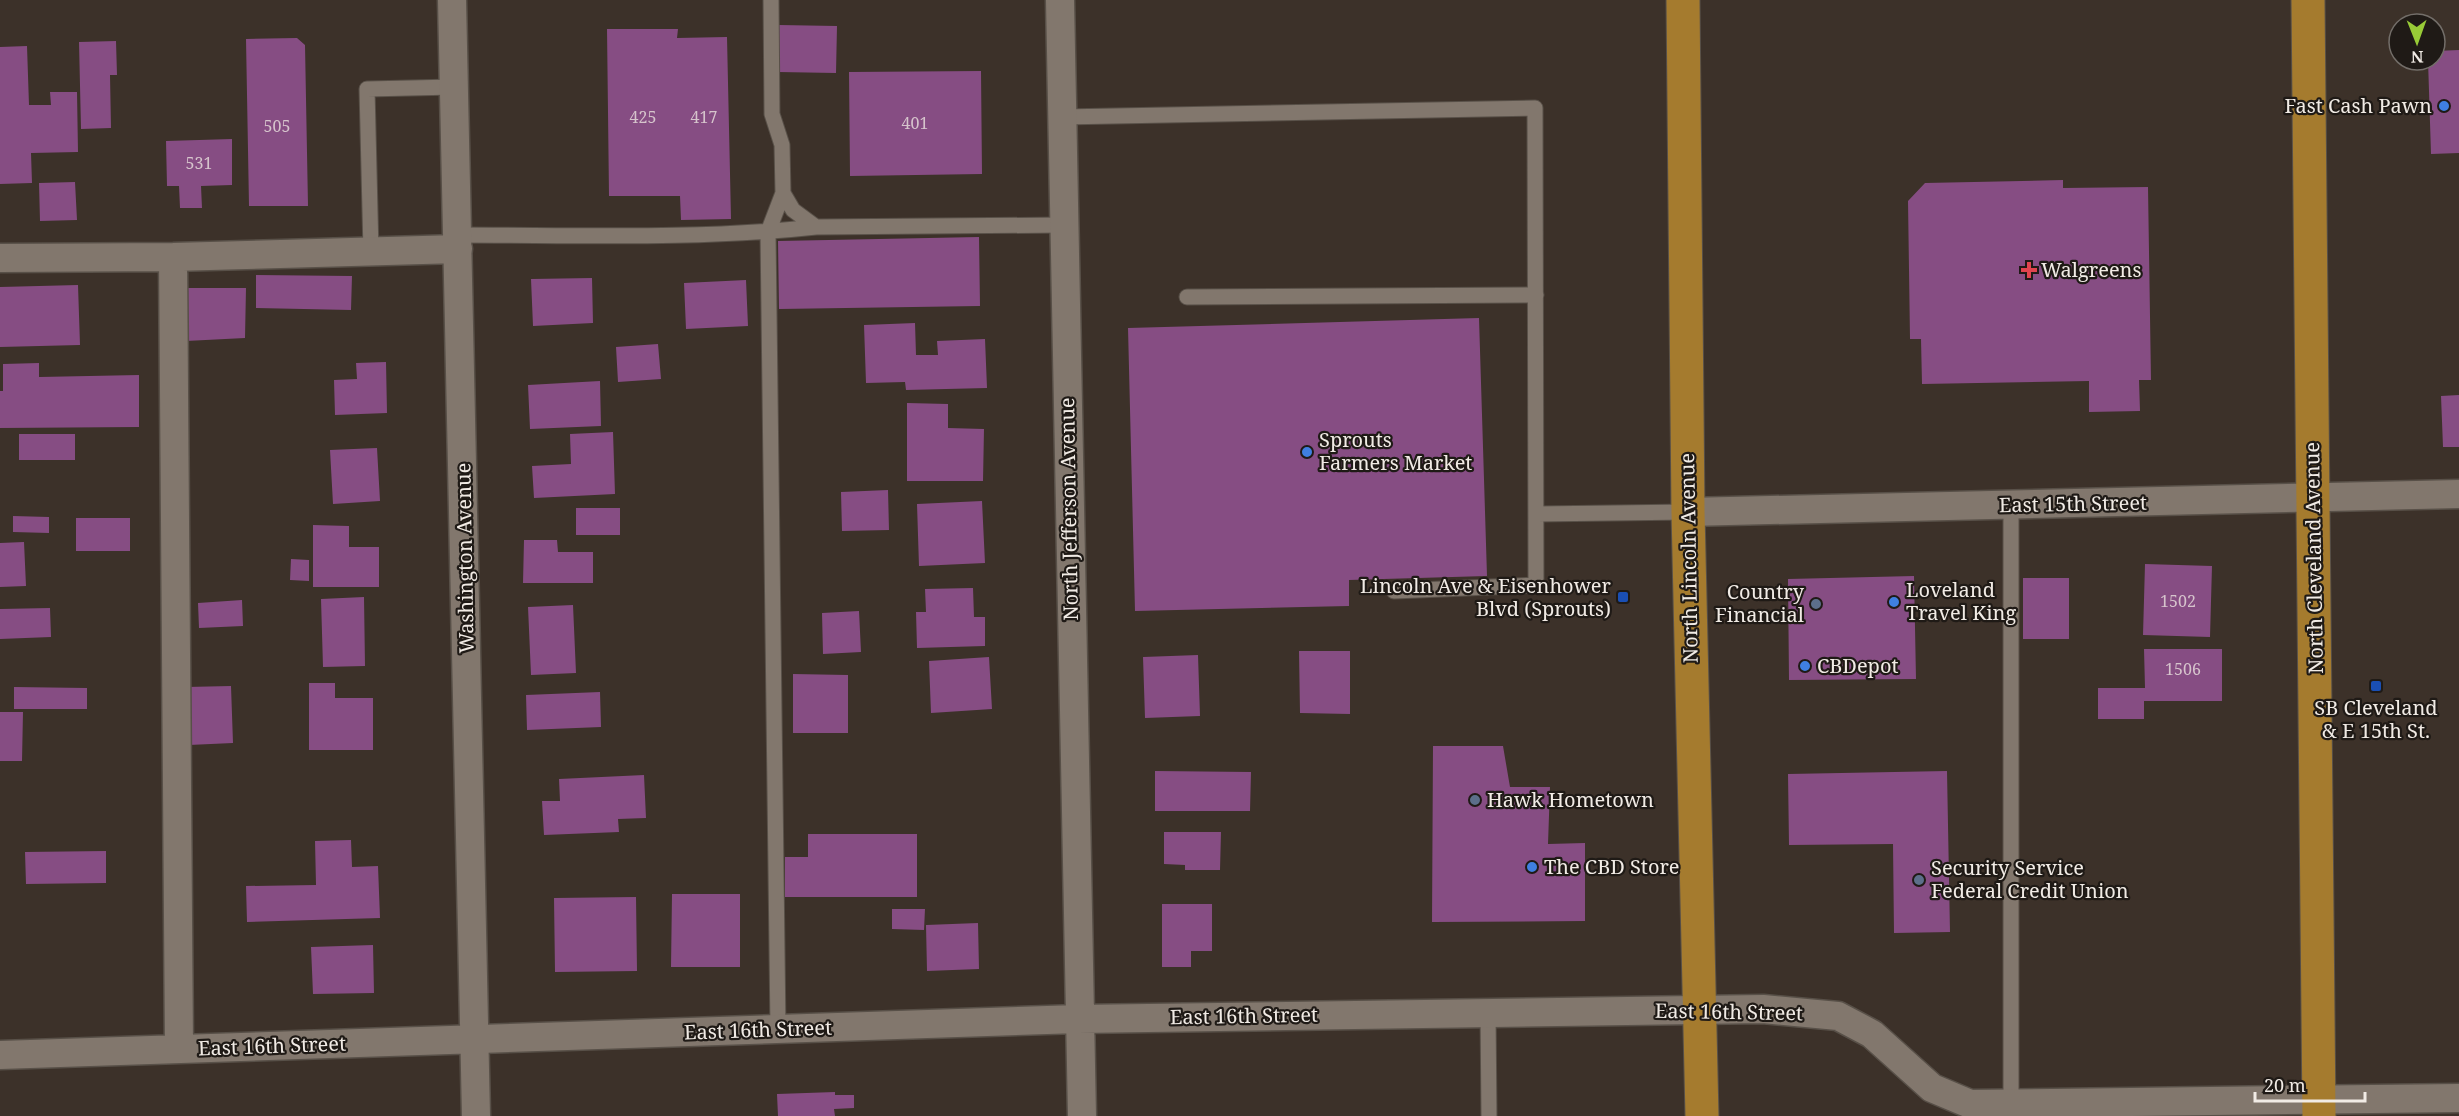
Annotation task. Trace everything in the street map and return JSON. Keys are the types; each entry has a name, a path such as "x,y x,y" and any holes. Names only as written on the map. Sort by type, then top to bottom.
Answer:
{"highway":[{"name":"North Lincoln Avenue","path":"1683,0 1688,512 1702,1116"},
{"name":"North Cleveland Avenue","path":"2308,0 2319,1109"}],"street":[{"name":"Washington Avenue","path":"452,0 476,1116"},
{"name":"North Jefferson Avenue","path":"1060,0 1078,1019 1082,1116"},
{"path":"0,258 371,252 457,242"},
{"path":"172,257 179,1049"},
{"name":"East 15th Street","path":"1688,512 2459,494"},
{"name":"East 16th Street","path":"0,1055 1078,1019 1777,1009 1838,1016 1872,1034 1932,1088 1970,1104 2022,1108 2319,1109 2459,1098"}],"lane":[{"path":"771,0 772,114 782,145 783,193 768,232 778,1030"},
{"path":"371,252 367,89 454,87"},
{"path":"1062,117 1535,108 1536,585 1394,591"},
{"path":"783,193 794,210 816,227"},
{"path":"457,242 768,232 816,227 1064,225"},
{"path":"1187,297 1536,295"},
{"path":"2011,506 2022,1108"},
{"path":"1537,514 1688,512"},
{"path":"1488,1012 1489,1116"}],"building":[{"path":"779,25 837,26 836,73 778,72"},
{"path":"607,29 678,29 677,38 727,37 731,219 681,220 680,196 609,196"},
{"path":"297,38 305,45 308,206 249,206 246,39"},
{"path":"116,41 117,75 110,75 111,128 81,129 79,42"},
{"path":"27,46 29,105 51,105 50,92 77,92 78,152 31,153 32,183 0,184 0,47"},
{"name":"Fast Cash Pawn","path":"2447,50 2459,50 2459,153 2431,154 2428,72 2447,72"},
{"path":"981,71 982,174 850,176 849,72"},
{"path":"232,139 232,185 201,186 202,208 180,208 179,186 167,186 166,141"},
{"name":"Walgreens","path":"2063,180 2063,188 2148,187 2151,380 2139,380 2140,411 2089,412 2089,381 1922,384 1921,339 1910,339 1908,201 1925,183"},
{"path":"75,182 77,220 40,221 39,183"},
{"path":"979,237 980,306 779,309 778,241"},
{"path":"256,275 352,276 351,310 256,308"},
{"path":"592,278 593,323 533,326 531,279"},
{"path":"746,280 748,326 686,329 684,283"},
{"path":"78,285 80,345 0,347 0,287"},
{"path":"182,288 246,288 245,338 186,341"},
{"name":"Sprouts Farmers Market","path":"1479,318 1487,576 1349,580 1349,606 1135,611 1128,328"},
{"path":"915,323 916,355 938,355 937,341 985,339 987,388 906,390 905,382 866,383 864,325"},
{"path":"658,344 661,379 618,382 616,347"},
{"path":"386,362 387,413 335,415 334,380 357,379 356,363"},
{"path":"39,363 39,377 139,375 139,427 0,428 3,364"},
{"path":"600,381 601,426 530,429 528,385"},
{"path":"2459,395 2459,447 2443,447 2441,396"},
{"path":"907,403 948,404 948,428 984,429 983,481 907,481"},
{"path":"613,432 615,494 534,498 532,466 571,464 570,434"},
{"path":"19,434 75,434 75,460 19,460"},
{"path":"377,448 380,501 333,504 330,450"},
{"path":"888,490 889,530 842,531 841,492"},
{"path":"982,501 985,563 919,566 917,504"},
{"path":"576,508 620,508 620,535 576,535"},
{"path":"13,516 49,517 49,533 13,532"},
{"path":"76,518 130,518 130,551 76,551"},
{"path":"313,525 349,526 349,547 379,547 379,587 313,587"},
{"path":"524,540 557,540 558,552 593,552 593,583 523,583"},
{"path":"24,542 26,586 0,587 0,543"},
{"path":"291,559 309,560 309,581 290,580"},
{"path":"2145,564 2212,566 2210,637 2143,635"},
{"path":"1914,576 1916,679 1789,680 1788,579"},
{"path":"2023,578 2069,578 2069,639 2023,639"},
{"path":"973,588 974,617 985,617 985,646 917,648 916,612 926,612 925,589"},
{"path":"364,597 365,666 323,667 321,599"},
{"path":"242,600 243,626 199,628 198,603"},
{"path":"573,605 576,673 531,675 528,607"},
{"path":"50,608 51,637 0,639 0,609"},
{"path":"859,611 861,652 823,654 822,613"},
{"path":"2144,649 2222,649 2222,701 2144,701 2144,719 2098,719 2098,688 2145,688"},
{"path":"1299,651 1350,651 1350,714 1300,713"},
{"path":"1198,655 1200,716 1145,718 1143,657"},
{"path":"989,657 992,709 931,713 929,661"},
{"path":"793,674 848,675 848,733 793,733"},
{"path":"309,683 335,683 335,698 373,698 373,750 309,750"},
{"path":"231,686 233,743 189,745 186,687"},
{"path":"14,687 87,688 87,709 14,709"},
{"path":"600,692 601,727 527,730 526,695"},
{"path":"0,712 23,712 22,761 0,761"},
{"path":"1433,746 1503,746 1510,787 1550,787 1548,844 1585,843 1585,921 1432,922"},
{"path":"1155,771 1251,772 1250,811 1155,811"},
{"path":"1947,771 1950,932 1894,933 1893,844 1789,845 1788,774"},
{"path":"644,775 646,818 618,819 619,832 544,835 542,801 560,801 559,779"},
{"path":"1164,832 1221,832 1220,870 1185,870 1185,865 1164,864"},
{"path":"808,834 917,834 917,897 785,897 785,857 808,857"},
{"path":"351,840 352,867 378,866 380,918 247,922 246,886 316,885 315,841"},
{"path":"106,851 106,883 26,884 25,852"},
{"path":"672,894 740,894 740,967 671,967"},
{"path":"636,897 637,971 555,972 554,898"},
{"path":"1162,904 1212,904 1212,951 1191,951 1191,967 1162,967"},
{"path":"892,909 925,909 924,930 892,929"},
{"path":"978,923 979,969 927,971 926,925"},
{"path":"373,945 374,993 313,994 311,947"},
{"path":"835,1092 835,1095 854,1095 854,1108 834,1109 835,1116 778,1116 777,1094"}],"place":[{"name":"Fast Cash Pawn","path":"2444,106"},
{"name":"Walgreens","path":"2029,270"},
{"name":"Sprouts Farmers Market","path":"1307,452"},
{"name":"Lincoln Ave & Eisenhower Blvd (Sprouts)","path":"1623,597"},
{"name":"Loveland Travel King","path":"1894,602"},
{"name":"Country Financial","path":"1816,604"},
{"name":"CBDepot","path":"1805,666"},
{"name":"SB Cleveland & E 15th St.","path":"2376,686"},
{"name":"Hawk Hometown","path":"1475,800"},
{"name":"The CBD Store","path":"1532,867"},
{"name":"Security Service Federal Credit Union","path":"1919,880"}]}
